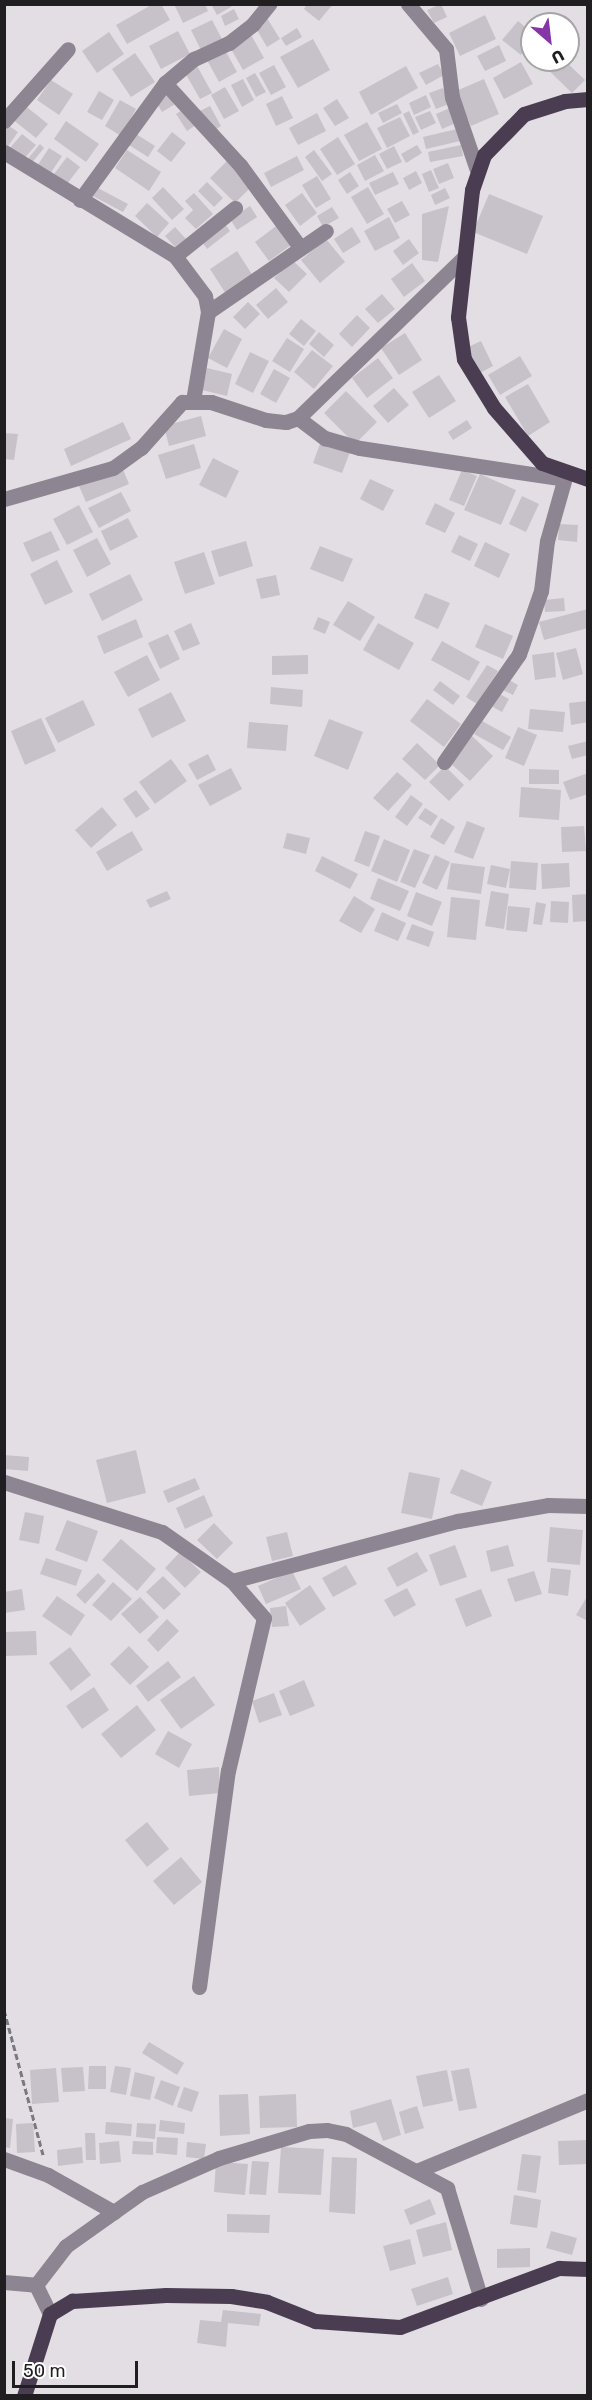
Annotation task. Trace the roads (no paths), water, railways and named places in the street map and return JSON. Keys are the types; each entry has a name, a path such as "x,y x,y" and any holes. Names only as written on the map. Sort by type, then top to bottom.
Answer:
{"main road":[{"path":"588,99 565,101 524,114 494,141 477,170 458,317 464,359 494,408 517,437 542,464 565,476 588,479"},
{"path":"24,2396 50,2314 66,2303 80,2300 231,2296 267,2302 315,2321 400,2326 481,2299 559,2268 588,2270"}],"street":[{"path":"80,200 165,82 194,59 229,43 253,24 269,4"},
{"path":"408,4 446,49 452,97 477,170"},
{"path":"4,121 68,49"},
{"path":"165,82 240,165 300,247"},
{"path":"4,152 175,256 205,296 208,312 193,401"},
{"path":"175,256 235,208"},
{"path":"208,312 326,231"},
{"path":"4,499 113,468 141,448 174,407 193,401 211,402 266,420 286,422 298,418 464,257"},
{"path":"298,418 325,438 360,448 565,476 547,542 541,591 519,654 444,762"},
{"path":"4,1482 162,1532 232,1581 264,1618 228,1771 199,1987"},
{"path":"232,1581 458,1521 548,1505 588,1506"},
{"path":"419,2170 588,2100"},
{"path":"36,2285 66,2246 142,2192 198,2165 309,2131 346,2134 419,2170 447,2188 454,2203 481,2299"},
{"path":"4,2158 48,2175 114,2212"},
{"path":"4,2282 36,2285"},
{"path":"36,2285 50,2314"}]}
